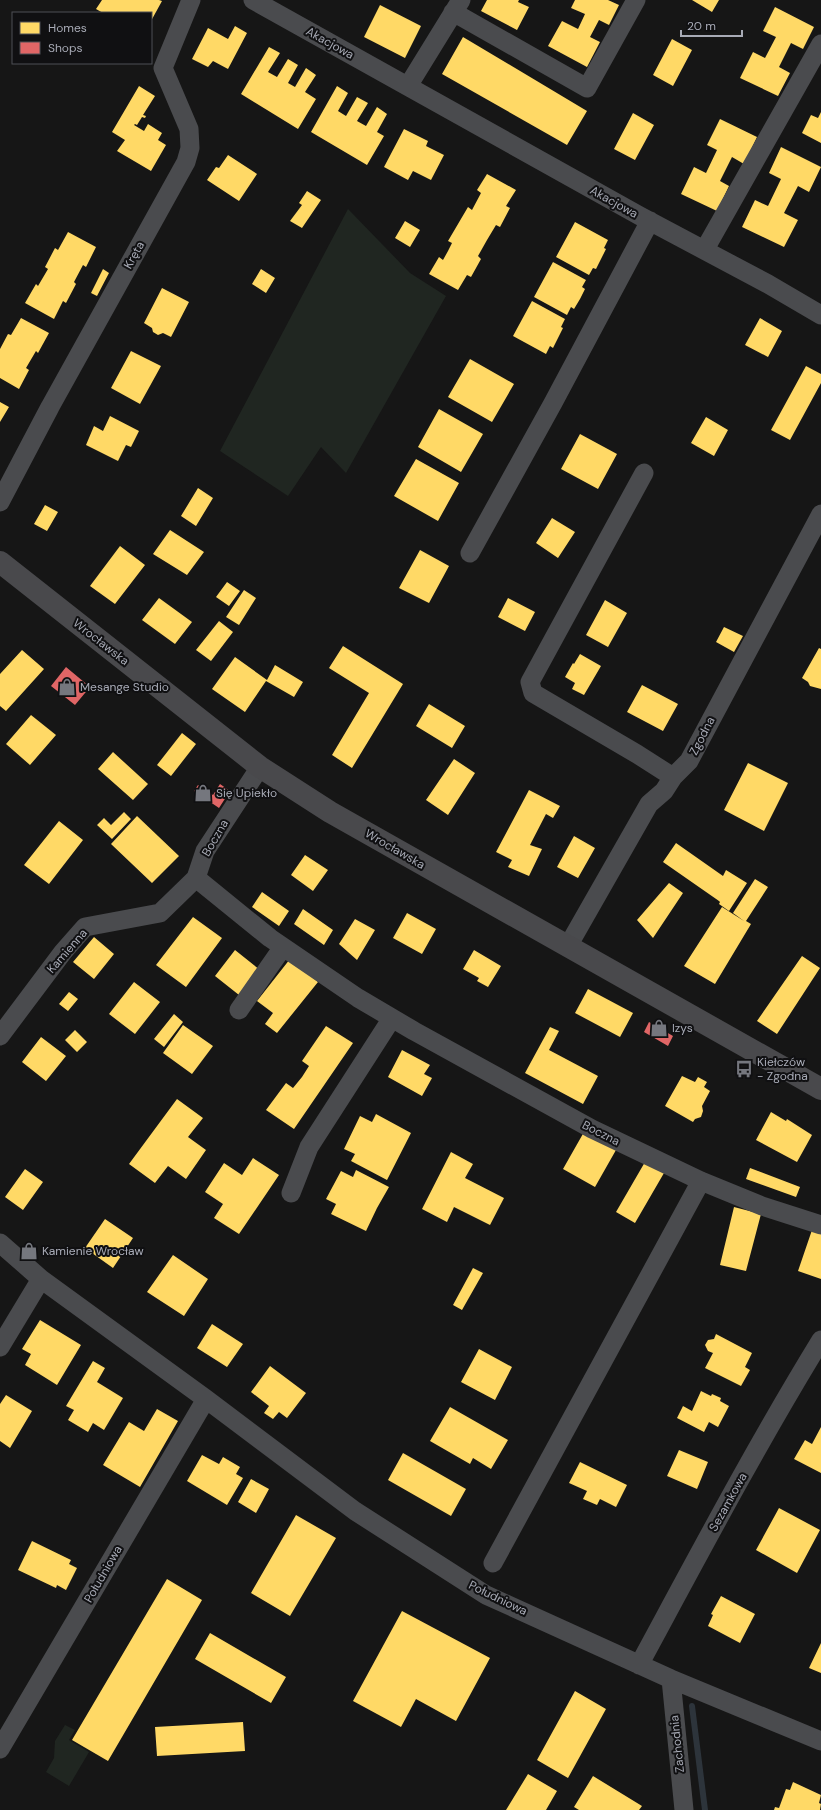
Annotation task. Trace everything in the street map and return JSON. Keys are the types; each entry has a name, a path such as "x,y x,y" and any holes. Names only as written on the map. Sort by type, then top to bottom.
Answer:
{"street":[{"name":"Kręta","path":"0,502 50,407 186,162 190,148 190,129 163,68 191,0"},
{"name":"Akacjowa","path":"253,0 650,221 768,284 821,315"},
{"path":"408,86 457,6 586,88 636,0"},
{"path":"705,250 821,44"},
{"path":"470,553 553,403 650,221"},
{"path":"644,473 530,682 533,693 636,754 673,778"},
{"name":"Zgodna","path":"568,946 649,804 664,791 673,778 689,761 821,514"},
{"name":"Wrocławska","path":"0,562 260,767 330,812 821,1089"},
{"name":"Boczna","path":"260,767 205,851 196,878 283,947 358,998 392,1018 592,1129 701,1182 762,1206 821,1225"},
{"name":"Kamienna","path":"0,1036 63,952 85,927 160,913 196,878"},
{"path":"239,1010 283,947"},
{"path":"291,1193 310,1147 392,1018"},
{"path":"493,1563 701,1182"},
{"name":"Południowa","path":"0,1243 41,1279 206,1399 355,1511 453,1575 486,1595 639,1665 821,1741"},
{"path":"0,1347 41,1279"},
{"name":"Sezamkowa","path":"639,1665 717,1521 821,1340"},
{"name":"Południowa","path":"0,1749 206,1399"},
{"name":"Zachodnia","path":"671,1679 684,1810"}],"shaded area":[{"path":"348,209 410,273 446,296 346,473 321,447 288,496 220,451"},
{"path":"65,1725 75,1730 69,1740 89,1752 69,1786 46,1772 54,1758 55,1741"}],"building: Homes":[{"path":"102,0 162,1 152,19 152,12 101,12 96,9"},
{"path":"487,0 519,0 518,2 529,7 517,30 481,11"},
{"path":"575,0 608,0 619,5 609,25 599,20 590,37 600,42 587,67 548,46 562,21 578,29 585,14 571,8"},
{"path":"692,0 719,0 712,12"},
{"path":"380,5 421,26 405,58 364,37"},
{"path":"775,7 814,27 803,49 791,43 779,67 790,73 778,96 740,78 753,52 765,58 776,37 763,31"},
{"path":"235,26 247,33 228,69 213,61 208,67 192,59 208,28 228,39"},
{"path":"463,37 587,111 567,145 442,74"},
{"path":"672,39 692,50 673,86 653,75"},
{"path":"269,47 280,53 268,72 277,77 288,59 298,65 288,83 295,87 306,68 316,75 305,92 316,99 298,129 241,94"},
{"path":"139,86 155,96 143,115 146,116 145,118 142,117 137,125 134,125 144,131 148,124 162,133 158,140 166,145 151,171 117,151 125,140 112,132"},
{"path":"337,86 348,93 338,111 346,116 357,97 368,103 357,121 366,126 377,107 387,114 377,132 384,136 367,165 311,132"},
{"path":"821,112 821,143 802,133 811,115 818,118"},
{"path":"633,113 654,125 635,160 614,149"},
{"path":"720,119 757,137 744,164 732,157 720,181 729,186 717,211 681,194 694,167 706,173 717,150 707,145"},
{"path":"404,129 428,141 426,146 444,155 431,180 413,171 408,180 384,167"},
{"path":"781,147 821,167 809,192 798,186 784,213 798,220 784,247 742,227 755,200 768,206 781,179 769,173"},
{"path":"228,155 257,174 239,201 207,180 216,167 219,168"},
{"path":"487,174 516,190 506,206 510,208 500,227 496,225 478,256 481,259 471,277 467,275 458,290 429,274 439,257 443,260 452,243 448,241 468,207 472,210 481,193 477,190"},
{"path":"307,191 321,200 302,228 290,221 302,205 299,203"},
{"path":"405,221 420,230 410,247 395,238"},
{"path":"575,222 608,240 604,248 606,249 596,269 593,268 589,275 556,257"},
{"path":"68,232 96,247 86,267 83,265 74,282 76,284 66,303 63,301 54,319 25,303 36,284 38,286 48,269 45,267 55,248 58,250"},
{"path":"553,262 586,280 582,287 585,289 580,299 574,309 571,307 567,315 534,297"},
{"path":"103,269 109,273 97,296 91,293"},
{"path":"261,269 275,278 266,293 252,284"},
{"path":"162,288 189,302 171,337 163,333 158,335 153,332 152,328 144,323"},
{"path":"532,301 565,319 561,327 563,328 553,348 550,346 546,354 513,336"},
{"path":"21,318 49,333 38,353 36,351 26,368 29,370 19,389 0,378 0,349 8,334 11,335"},
{"path":"760,318 782,331 768,357 745,345"},
{"path":"131,351 161,366 140,404 111,388"},
{"path":"470,359 514,384 492,422 448,397"},
{"path":"806,366 821,374 821,383 790,440 771,430"},
{"path":"0,402 9,407 0,422"},
{"path":"439,409 483,434 461,472 418,447"},
{"path":"110,416 139,431 131,447 126,445 118,461 86,445 94,426 103,431"},
{"path":"706,417 728,430 714,456 691,443"},
{"path":"580,434 617,454 598,489 561,469"},
{"path":"416,459 459,483 438,521 394,496"},
{"path":"198,488 213,498 196,526 181,516"},
{"path":"45,505 58,512 47,531 34,524"},
{"path":"552,518 575,532 558,558 536,543"},
{"path":"170,530 204,552 187,575 153,554"},
{"path":"120,546 145,565 115,604 90,586"},
{"path":"420,550 449,566 429,603 399,588"},
{"path":"227,582 240,591 229,606 216,597"},
{"path":"244,590 256,598 239,625 226,617"},
{"path":"159,598 192,622 175,644 142,620"},
{"path":"508,598 535,612 525,631 498,617"},
{"path":"605,600 627,613 608,647 586,635"},
{"path":"219,621 233,632 211,661 196,650"},
{"path":"724,627 743,636 734,652 716,642"},
{"path":"343,646 403,684 352,768 332,755 369,693 329,668"},
{"path":"819,648 821,649 821,689 810,686 808,682 802,678"},
{"path":"22,650 44,669 6,711 0,706 0,674"},
{"path":"580,654 601,666 584,695 572,689 575,683 565,677"},
{"path":"235,657 267,680 275,665 303,682 294,697 266,681 245,712 212,689"},
{"path":"642,685 678,704 663,731 627,712"},
{"path":"429,704 465,726 452,748 416,726"},
{"path":"31,715 56,735 30,765 6,744"},
{"path":"182,733 196,744 171,776 157,765"},
{"path":"113,752 148,784 133,800 98,769"},
{"path":"454,759 475,773 448,815 426,800"},
{"path":"748,763 788,783 764,831 724,810"},
{"path":"529,790 560,806 553,818 546,814 530,845 542,849 529,876 508,867 512,860 496,852"},
{"path":"124,812 131,819 112,839 97,825 104,818 111,825"},
{"path":"137,816 179,856 152,883 111,844"},
{"path":"59,821 83,840 49,884 24,865"},
{"path":"574,836 595,848 578,878 557,867"},
{"path":"676,843 723,876 726,870 747,883 729,911 719,904 719,901 663,862"},
{"path":"305,855 328,870 313,891 291,875"},
{"path":"755,879 768,887 746,921 751,924 715,984 684,966 722,907 744,921 733,913"},
{"path":"669,883 683,893 653,938 637,920"},
{"path":"262,892 289,911 279,926 252,907"},
{"path":"303,909 333,930 324,945 294,924"},
{"path":"407,913 436,929 422,954 393,938"},
{"path":"193,917 222,938 186,987 156,965"},
{"path":"355,919 375,930 357,960 339,944"},
{"path":"94,937 114,954 94,979 73,962"},
{"path":"235,950 260,970 239,995 215,976"},
{"path":"474,950 501,966 488,987 477,981 479,978 463,969"},
{"path":"802,956 820,968 777,1034 757,1021"},
{"path":"290,959 318,982 277,1033 265,1024 273,1013 257,1001"},
{"path":"134,982 160,1002 135,1034 109,1014"},
{"path":"588,989 633,1013 620,1037 575,1013"},
{"path":"69,992 78,999 68,1011 59,1004"},
{"path":"174,1014 183,1022 164,1047 154,1039"},
{"path":"183,1025 213,1046 192,1074 163,1053"},
{"path":"326,1026 353,1043 294,1129 266,1110 286,1083 293,1088 302,1077 309,1066 302,1061"},
{"path":"550,1027 559,1031 549,1050 598,1076 583,1104 525,1073"},
{"path":"75,1030 87,1042 77,1052 65,1040"},
{"path":"41,1037 66,1056 46,1081 22,1062"},
{"path":"402,1050 430,1065 424,1074 432,1078 422,1096 388,1077"},
{"path":"682,1076 695,1082 698,1077 707,1082 704,1087 710,1091 702,1106 703,1111 701,1117 695,1119 693,1122 665,1106"},
{"path":"177,1099 203,1118 188,1137 206,1150 186,1179 168,1166 155,1183 129,1164"},
{"path":"771,1112 786,1121 787,1119 812,1135 797,1162 756,1140"},
{"path":"376,1114 411,1133 387,1180 351,1161 355,1154 344,1149 360,1116 372,1122"},
{"path":"584,1132 616,1150 595,1187 563,1169"},
{"path":"451,1152 473,1164 465,1178 504,1198 490,1225 454,1207 447,1222 422,1209"},
{"path":"253,1158 279,1175 239,1234 214,1218 223,1204 205,1192 224,1163 242,1175"},
{"path":"645,1162 664,1173 635,1223 616,1212"},
{"path":"750,1168 800,1187 796,1197 746,1179"},
{"path":"25,1169 43,1182 23,1210 5,1197"},
{"path":"356,1170 389,1187 366,1231 331,1214 336,1204 326,1199 341,1171 353,1177"},
{"path":"734,1207 761,1214 746,1271 720,1265"},
{"path":"105,1219 133,1238 113,1268 85,1248"},
{"path":"812,1230 821,1233 821,1279 798,1271"},
{"path":"173,1255 208,1279 184,1316 147,1292"},
{"path":"473,1268 483,1273 462,1310 453,1305"},
{"path":"40,1320 81,1345 57,1385 25,1365 31,1354 22,1349"},
{"path":"212,1324 243,1344 227,1367 197,1348"},
{"path":"716,1334 752,1353 745,1367 750,1370 741,1386 705,1368 713,1353 708,1351 705,1345 708,1340 714,1339"},
{"path":"479,1349 512,1367 495,1400 461,1382"},
{"path":"93,1361 105,1368 97,1382 123,1398 104,1430 93,1423 88,1432 68,1420 74,1410 66,1406"},
{"path":"270,1366 306,1393 287,1418 279,1412 273,1419 264,1413 269,1406 251,1392"},
{"path":"701,1391 711,1396 712,1394 721,1398 720,1401 729,1406 718,1427 709,1422 704,1432 677,1418 683,1406 692,1411"},
{"path":"6,1395 32,1411 10,1448 0,1441 0,1404"},
{"path":"450,1407 508,1440 491,1469 473,1458 470,1464 430,1441"},
{"path":"157,1409 178,1421 140,1487 103,1465 129,1422 144,1431"},
{"path":"821,1427 821,1473 794,1459 805,1440 812,1444"},
{"path":"679,1450 708,1462 697,1489 667,1476"},
{"path":"403,1453 466,1489 451,1516 388,1480"},
{"path":"202,1455 219,1464 223,1457 240,1467 236,1474 243,1478 227,1505 187,1481"},
{"path":"580,1462 627,1485 616,1507 600,1499 597,1505 583,1499 587,1491 569,1483"},
{"path":"251,1479 269,1489 256,1513 238,1502"},
{"path":"779,1508 820,1530 797,1573 756,1550"},
{"path":"296,1515 336,1538 290,1616 251,1593"},
{"path":"32,1541 71,1560 69,1564 77,1568 66,1590 57,1585 56,1588 18,1570"},
{"path":"167,1579 202,1600 108,1761 72,1740"},
{"path":"721,1596 755,1614 740,1643 708,1626 713,1615 711,1614"},
{"path":"402,1611 490,1658 456,1721 416,1699 401,1727 353,1701"},
{"path":"210,1633 286,1677 271,1703 195,1659"},
{"path":"821,1643 821,1673 809,1668"},
{"path":"575,1691 606,1709 568,1778 537,1760"},
{"path":"243,1722 245,1751 157,1756 155,1727"},
{"path":"528,1774 557,1791 546,1810 506,1810"},
{"path":"593,1776 642,1806 639,1810 579,1810 574,1807"},
{"path":"793,1782 821,1795 819,1803 821,1804 820,1810 774,1810 775,1807 779,1808 786,1789 790,1790"}],"building: Shops":[{"path":"66,667 90,687 75,705 51,686"},
{"path":"220,784 230,791 219,808 194,791 198,785 213,795"},
{"path":"649,1022 673,1036 668,1046 644,1032"}],"waterway":[{"path":"692,1706 705,1810"}],"place":[{"name":"Mesange Studio","path":"67,687"},
{"name":"Się Upiekło","path":"203,793"},
{"name":"Izys","path":"659,1028"},
{"name":"Kiełczów - Zgodna","path":"744,1069"},
{"name":"Kamienie Wrocław","path":"29,1251"}]}
